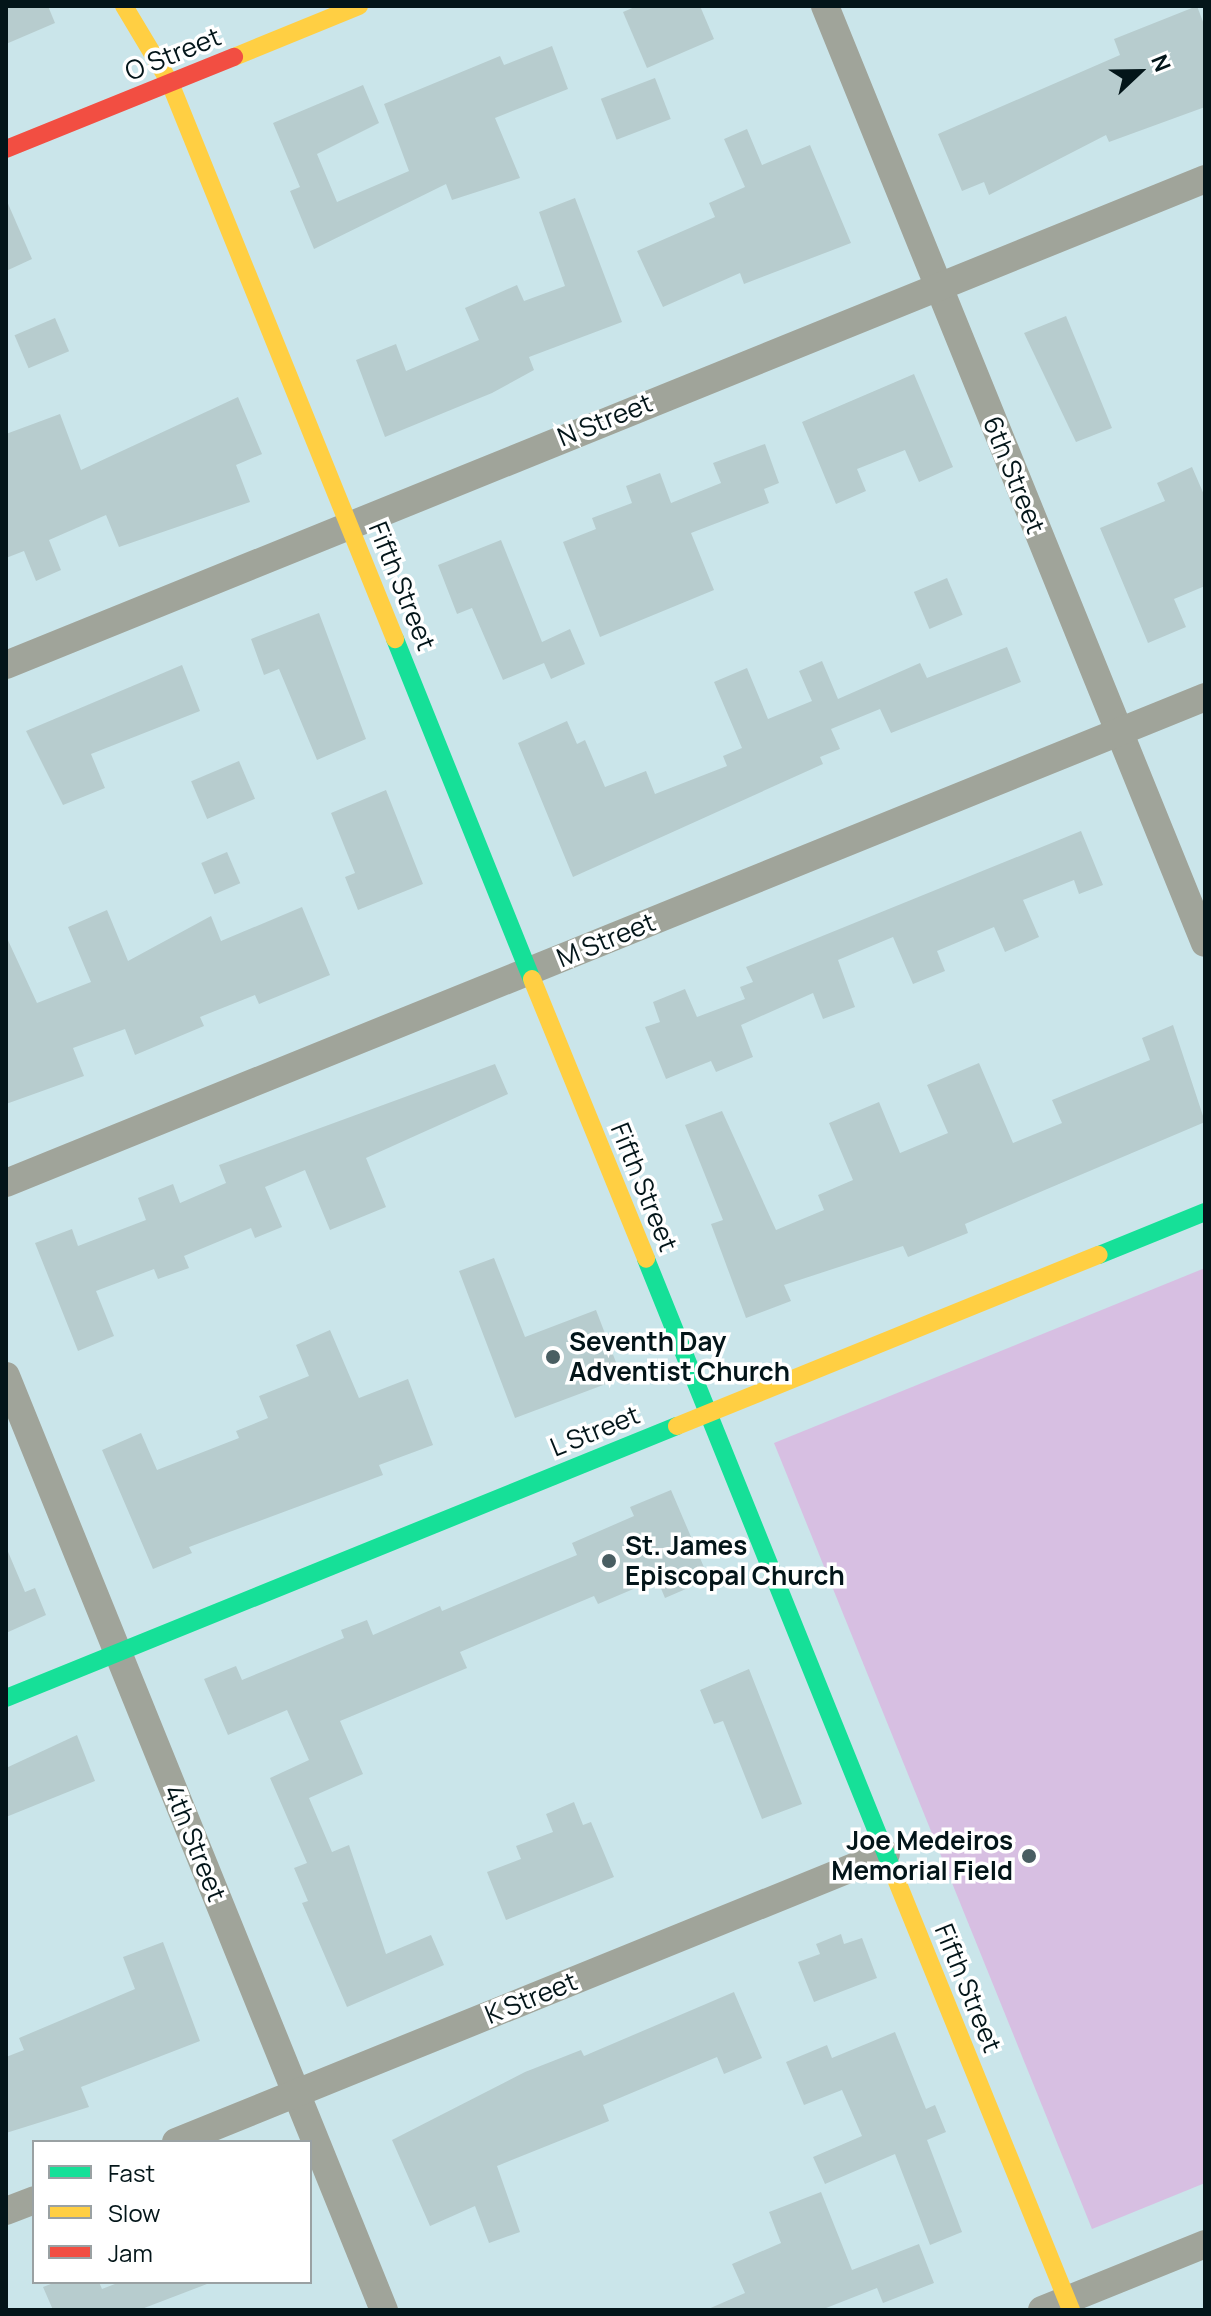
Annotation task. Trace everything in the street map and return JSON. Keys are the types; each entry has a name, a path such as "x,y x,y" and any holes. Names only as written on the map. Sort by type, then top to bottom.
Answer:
{"street":[{"name":"Fifth Street","path":"124,6 170,83 351,525 886,1854 1060,2307"},
{"name":"O Street","path":"6,149 359,6"},
{"name":"6th Street","path":"825,6 1205,943"},
{"name":"N Street","path":"6,665 1205,179"},
{"name":"M Street","path":"6,1183 1205,697"},
{"name":"L Street","path":"6,1698 1205,1212"},
{"name":"4th Street","path":"6,1376 384,2310"},
{"name":"K Street","path":"181,2140 886,1854"},
{"path":"6,2211 32,2201"},
{"path":"1060,2307 1205,2244"}],"shaded area":[{"path":"1205,1268 1205,2183 1092,2229 774,1443"}],"building":[{"path":"6,6 48,6 55,23 6,44"},
{"path":"637,6 700,6 714,39 647,68 623,12"},
{"path":"1197,6 1205,27 1205,107 1109,142 1106,135 989,195 984,182 962,191 938,134 1120,55 1114,39"},
{"path":"552,46 568,89 495,118 520,178 452,200 446,184 314,249 290,191 300,187 273,123 363,85 379,123 317,154 337,202 409,171 384,104 500,56 504,65"},
{"path":"655,78 671,119 617,140 601,99"},
{"path":"747,129 762,165 810,145 851,243 744,284 740,273 663,307 637,251 715,217 709,203 745,187 724,139"},
{"path":"575,198 622,322 529,357 534,370 492,393 385,437 356,360 396,344 406,371 479,340 465,308 517,285 524,301 565,286 539,212"},
{"path":"6,199 32,259 6,271"},
{"path":"1066,316 1112,428 1076,442 1024,333"},
{"path":"55,318 69,351 29,368 14,335"},
{"path":"914,374 953,467 919,482 905,450 857,469 866,491 836,504 802,422"},
{"path":"238,397 262,454 236,465 250,502 119,547 106,515 49,540 61,570 36,581 24,551 6,558 6,434 60,414 81,470"},
{"path":"765,444 779,483 764,489 769,503 691,533 714,590 600,637 563,542 596,529 592,518 632,503 626,486 660,473 671,503 721,483 713,463"},
{"path":"1192,467 1205,497 1205,586 1174,599 1186,627 1148,643 1100,528 1165,501 1157,483"},
{"path":"501,540 542,642 570,629 585,664 551,679 544,663 503,680 472,608 457,614 438,565"},
{"path":"947,578 963,615 929,629 914,592"},
{"path":"319,613 366,739 317,760 279,669 264,675 251,639"},
{"path":"1007,647 1021,682 891,733 880,709 831,729 840,749 820,757 823,764 573,877 518,743 567,721 577,744 585,740 605,787 646,771 655,794 727,766 723,756 742,748 714,682 747,668 768,719 812,701 799,671 822,661 838,699 920,663 927,678"},
{"path":"182,665 200,711 91,754 105,788 63,805 26,731"},
{"path":"239,761 255,799 207,819 191,781"},
{"path":"386,790 423,884 358,910 345,877 355,873 331,813"},
{"path":"1081,831 1103,885 1079,894 1074,880 1023,900 1039,937 1005,952 994,927 937,951 945,971 913,984 893,937 838,960 855,1007 823,1019 813,993 741,1025 753,1057 716,1072 711,1061 666,1079 645,1027 660,1022 653,1002 685,989 697,1017 745,999 740,987 753,982 746,967"},
{"path":"227,852 240,883 215,894 201,863"},
{"path":"302,907 330,975 259,1004 255,995 200,1017 204,1026 135,1055 125,1029 73,1048 84,1076 6,1104 6,936 37,1003 91,982 68,927 107,910 128,961 211,916 221,941"},
{"path":"1173,1025 1205,1122 965,1224 968,1233 908,1257 903,1246 784,1285 791,1301 746,1318 711,1224 723,1220 685,1125 722,1111 776,1230 824,1210 818,1195 853,1180 829,1123 879,1102 900,1153 948,1133 927,1085 979,1063 1013,1143 1062,1123 1052,1100 1150,1060 1142,1038"},
{"path":"495,1064 508,1094 366,1158 386,1207 330,1230 305,1170 265,1187 282,1227 255,1238 251,1228 184,1256 189,1268 158,1279 154,1269 96,1291 114,1336 78,1351 35,1243 72,1229 78,1246 146,1220 138,1198 173,1184 180,1203 226,1183 219,1165"},
{"name":"Seventh Day Adventist Church","path":"494,1258 525,1337 596,1310 622,1378 515,1418 459,1271"},
{"path":"330,1330 359,1398 408,1379 433,1445 379,1465 383,1475 189,1547 192,1553 153,1569 102,1450 141,1433 157,1470 239,1438 236,1431 268,1418 259,1396 309,1376 296,1345"},
{"path":"671,1490 709,1579 665,1598 657,1579 598,1604 594,1596 460,1652 467,1668 340,1721 363,1774 309,1798 332,1852 349,1845 386,1954 431,1935 444,1965 347,2007 302,1903 308,1901 294,1868 307,1863 270,1778 309,1760 287,1710 228,1735 204,1679 236,1666 242,1680 344,1638 341,1630 367,1620 373,1635 440,1606 442,1611 577,1555 572,1543 634,1516 630,1507"},
{"path":"6,1547 25,1592 35,1588 46,1615 6,1633"},
{"path":"749,1669 802,1804 762,1819 723,1721 714,1724 700,1690"},
{"path":"77,1735 95,1781 6,1817 6,1768"},
{"path":"574,1802 583,1825 591,1822 614,1877 506,1920 487,1872 521,1859 516,1846 553,1832 546,1814"},
{"path":"841,1934 844,1944 862,1938 877,1978 814,2002 798,1962 820,1954 816,1944"},
{"path":"163,1942 200,2041 81,2087 89,2107 6,2133 6,2057 24,2050 19,2038 135,1989 123,1957"},
{"path":"734,1992 762,2058 724,2074 717,2057 603,2105 609,2121 497,2166 520,2232 489,2243 475,2206 430,2226 392,2140 525,2072 581,2050 584,2056"},
{"path":"895,2032 926,2109 935,2105 946,2132 927,2140 962,2232 930,2245 895,2154 825,2184 813,2157 862,2136 842,2090 804,2105 786,2062 827,2045 832,2058"},
{"path":"821,2192 852,2270 919,2244 934,2283 883,2303 877,2288 821,2310 706,2310 745,2293 732,2264 781,2243 769,2212"},
{"path":"51,2284 100,2284 102,2289 115,2284 207,2284 139,2310 53,2310 43,2287"}],"traffic: fast":[{"path":"395,639 532,979"},
{"path":"1099,1255 1205,1212"},
{"path":"646,1259 894,1874"},
{"path":"6,1698 677,1426"}],"traffic: slow":[{"path":"124,6 170,83 395,639"},
{"path":"234,57 359,6"},
{"path":"532,979 646,1259"},
{"path":"677,1426 1099,1255"},
{"path":"894,1874 1071,2310"}],"traffic: jam":[{"path":"6,149 234,57"}],"place":[{"name":"Seventh Day Adventist Church","path":"553,1357"},
{"name":"St. James Episcopal Church","path":"609,1561"},
{"name":"Joe Medeiros Memorial Field","path":"1029,1856"}]}
